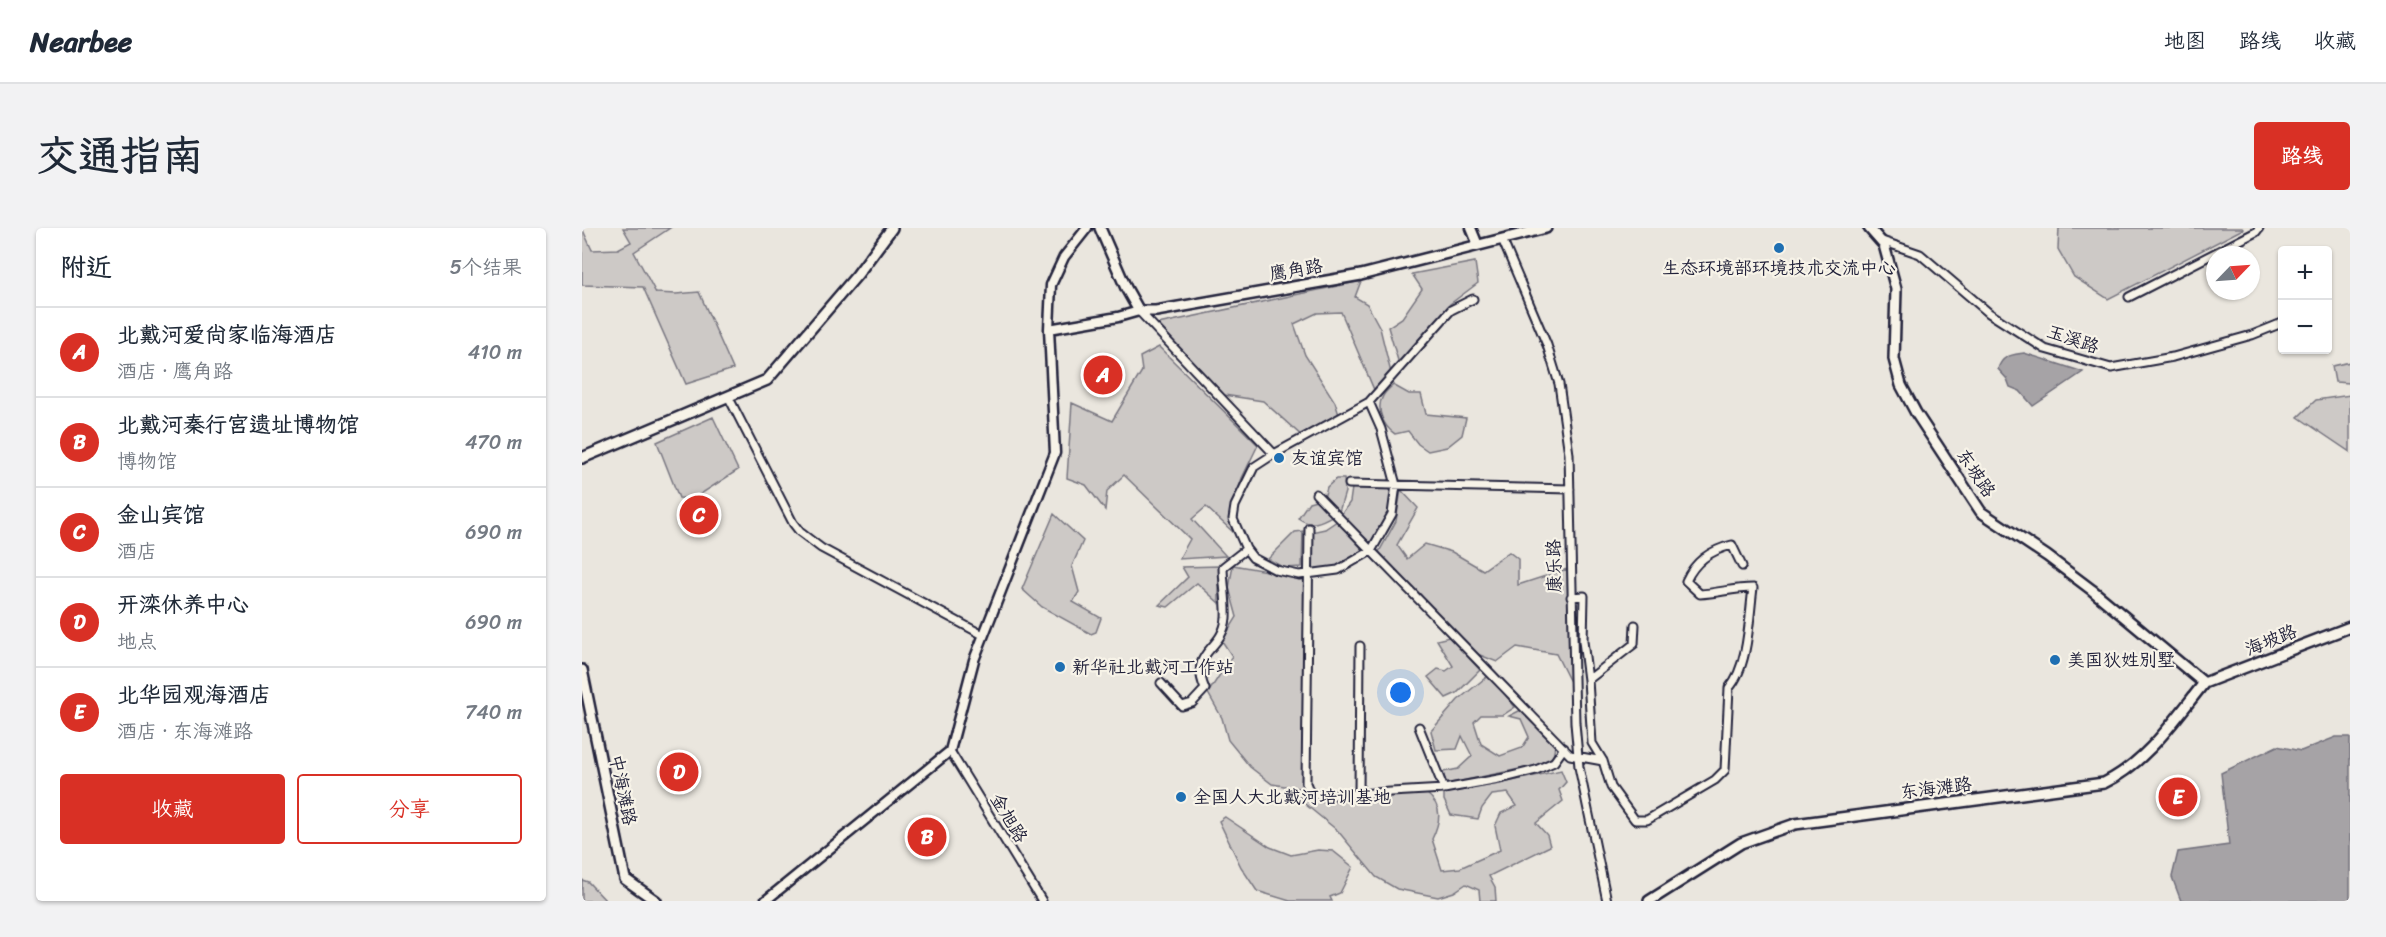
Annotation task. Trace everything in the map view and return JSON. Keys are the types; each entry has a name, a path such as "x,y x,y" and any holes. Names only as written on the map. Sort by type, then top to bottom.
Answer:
{"main road":[{"path":"582,458 729,398 767,380 857,275 892,228"},
{"path":"1100,228 1126,288 1139,311"},
{"name":"鹰角路","path":"1139,311 1156,311 1361,275 1546,228"},
{"name":"东坡路","path":"1869,228 1884,245 1896,290 1894,360 1901,386 1916,413 1981,512 2083,583 2204,683"},
{"name":"海坡路","path":"2204,683 2350,627"},
{"name":"中海滩路","path":"582,670 625,879 656,901"},
{"name":"东海滩路","path":"1649,901 1741,843 1795,824 2104,783 2123,774 2156,742 2204,683"}],"street":[{"path":"765,901 950,751 974,660 1055,453 1049,330 1051,285 1064,257 1088,228"},
{"path":"1471,228 1478,245"},
{"path":"2129,297 2256,232 2259,228"},
{"name":"康乐路","path":"1502,239 1546,345 1559,384 1569,454 1571,597 1578,757 1607,901"},
{"name":"玉溪路","path":"1879,240 1920,254 1989,313 2045,349 2111,368 2173,357 2252,335 2278,325"},
{"path":"1370,402 1381,429 1396,485 1392,514 1371,551 1338,570 1299,575 1276,570 1253,558 1246,549 1233,519 1235,506 1254,467 1370,402 1451,310 1473,299"},
{"path":"1139,311 1274,454"},
{"name":"鹰角路","path":"1049,330 1139,311"},
{"path":"729,398 793,523 800,532 821,548 983,635"},
{"path":"1349,484 1570,489"},
{"path":"1316,494 1570,755 1603,761"},
{"path":"1309,528 1306,783 1310,793 1320,796 1444,789 1536,770 1554,762 1564,748"},
{"path":"1571,597 1584,596 1583,641 1592,743 1603,761 1611,787 1635,820 1647,820 1715,780 1725,770 1729,688 1737,680 1745,646 1753,588 1728,588 1715,593 1700,594 1686,581 1693,566 1705,556 1726,546 1732,545 1742,566"},
{"path":"1161,683 1182,706 1192,703 1205,689 1199,675 1199,663 1216,641 1226,620 1223,567 1246,549"},
{"path":"1588,680 1634,644 1635,625"},
{"path":"1359,794 1360,646"},
{"path":"1419,727 1444,789"},
{"name":"金旭路","path":"950,751 1042,901"}],"shaded area":[{"path":"582,228 592,250 618,249 631,242 623,228 670,228 634,252 656,293 699,292 733,369 686,384 643,287 582,285"},
{"path":"2059,228 2243,229 2206,246 2206,248 2108,299 2074,277 2058,249"},
{"path":"1475,262 1478,283 1450,304 1399,364 1388,327 1402,318 1422,289 1412,274"},
{"path":"1361,281 1355,297 1367,304 1380,328 1391,373 1375,392 1341,312 1317,313 1294,324 1305,355 1335,402 1340,418 1303,437 1263,401 1224,395 1158,324"},
{"path":"1159,347 1258,445 1242,478 1229,517 1233,532 1206,507 1192,519 1226,556 1179,559 1190,539 1124,475 1107,491 1105,510 1086,485 1067,478 1072,403 1112,421 1142,371 1140,357"},
{"path":"2024,353 2083,372 2033,406 2020,391 2010,387 2007,379 1998,369 2005,358"},
{"path":"2350,362 2350,383 2335,382 2332,366"},
{"path":"1393,385 1409,394 1421,394 1426,414 1466,418 1462,435 1447,447 1428,451 1418,444 1408,431 1395,434 1387,427 1380,412 1381,401"},
{"path":"2350,395 2350,452 2298,417 2316,400"},
{"path":"713,417 738,470 693,499 679,498 657,442"},
{"path":"1336,479 1344,479 1345,492 1339,512 1314,523 1298,518 1309,502 1324,498 1327,487"},
{"path":"1352,488 1394,489 1389,511 1370,543 1341,515 1350,502"},
{"path":"1401,490 1418,508 1397,545 1407,559 1425,544 1452,552 1483,570 1509,552 1518,559 1518,585 1567,569 1570,682 1556,654 1517,647 1497,662 1475,653 1379,552 1396,521"},
{"path":"1054,514 1083,541 1072,566 1079,592 1073,602 1101,618 1096,632 1091,634 1042,607 1022,589"},
{"path":"1337,521 1363,550 1334,568 1312,570 1311,532 1325,529"},
{"path":"1303,531 1302,567 1284,568 1268,559 1295,532"},
{"path":"1233,565 1305,578 1303,789 1272,784 1250,767 1228,740 1222,718 1208,693 1232,656 1222,641 1237,617 1229,588"},
{"path":"1219,566 1219,603 1197,583 1168,607 1159,605 1188,577 1182,567"},
{"path":"1449,637 1480,670 1457,693 1446,698 1428,677 1438,669 1446,671 1453,666 1437,640"},
{"path":"1489,675 1515,707 1503,715 1481,715 1474,722 1481,744 1500,756 1522,748 1529,737 1521,719 1509,716 1521,710 1555,745 1553,757 1534,766 1446,784 1443,772 1458,769 1472,756 1462,736 1457,749 1436,750 1431,731 1458,700"},
{"path":"2336,737 2350,737 2350,901 2181,901 2172,877 2178,852 2229,845 2221,773 2277,746 2301,751"},
{"path":"1561,770 1566,782 1559,790 1563,801 1536,823 1547,835 1550,846 1489,876 1495,887 1496,901 1480,901 1479,890 1466,884 1454,892 1438,897 1397,889 1376,877 1338,831 1295,796 1320,801 1426,793 1438,809 1437,827 1432,839 1442,870 1460,868 1500,850 1495,826 1501,813 1517,806 1508,793 1492,795 1482,808 1478,819 1451,815 1444,800 1444,793"},
{"path":"1225,817 1270,847 1291,855 1318,850 1333,851 1353,867 1340,893 1330,897 1332,901 1290,901 1257,891 1241,867 1219,821"},
{"path":"582,880 588,882 606,901 582,901"}],"place":[{"name":"生态环境部环境技术交流中心","path":"1779,248"},
{"name":"北戴河爱尚家临海酒店","path":"1103,375"},
{"name":"友谊宾馆","path":"1279,458"},
{"name":"金山宾馆","path":"699,515"},
{"name":"美国狄姓别墅","path":"2055,660"},
{"name":"新华社北戴河工作站","path":"1060,667"},
{"name":"开滦休养中心","path":"679,772"},
{"name":"全国人大北戴河培训基地","path":"1181,797"},
{"name":"北华园观海酒店","path":"2178,797"},
{"name":"北戴河秦行宫遗址博物馆","path":"927,837"}]}
